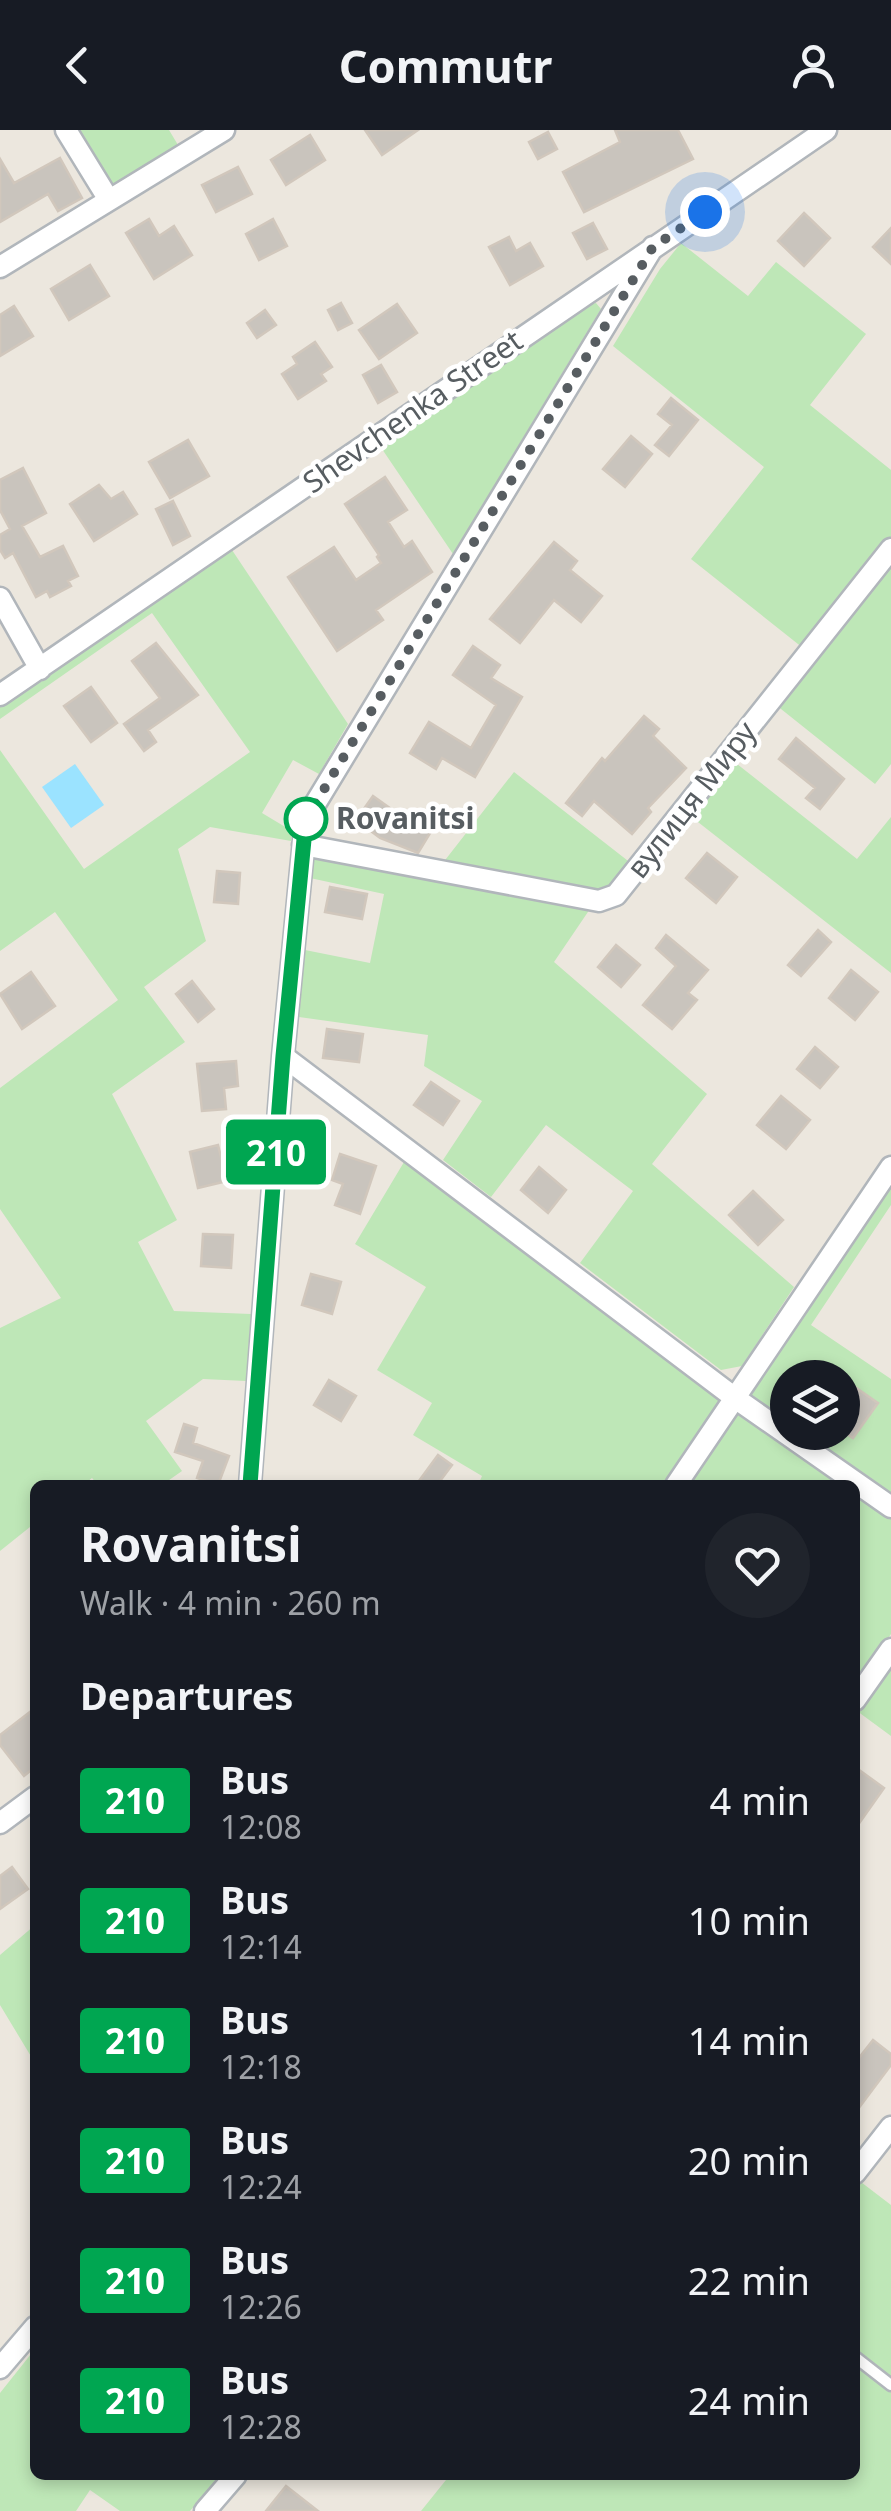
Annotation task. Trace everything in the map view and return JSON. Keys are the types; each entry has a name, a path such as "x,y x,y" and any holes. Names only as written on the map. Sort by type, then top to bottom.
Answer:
{"street":[{"path":"66,130 109,200"},
{"path":"0,267 224,130"},
{"name":"Shevchenka Street","path":"0,695 826,130"},
{"path":"250,1480 283,1056 306,819 653,247"},
{"name":"вулиця Миру","path":"303,845 599,901 616,895 891,549"},
{"path":"0,598 40,668"},
{"path":"283,1056 735,1398 852,1480"},
{"path":"679,1480 891,1167"},
{"path":"860,1485 891,1507"},
{"path":"860,1693 891,1648"},
{"path":"0,1823 30,1801"},
{"path":"860,2167 891,2127"},
{"path":"0,2368 30,2332"},
{"path":"205,2511 232,2480"}],"lane":[{"path":"860,2360 891,2385"}],"green space":[{"path":"77,130 169,130 178,145 111,186"},
{"path":"681,243 748,296 776,262 866,334 810,405 891,470 891,539 803,648 691,559 764,467 613,346 660,269"},
{"path":"596,303 601,309 453,554 380,446 584,306"},
{"path":"230,547 348,724 319,774 293,760 262,813 292,831 291,841 210,827 178,849 206,941 144,987 185,1042 112,1094 177,1220 138,1242 174,1311 251,1314 246,1381 203,1379 146,1421 182,1471 169,1480 30,1480 30,1527 0,1551 0,1328 61,1298 0,1209 0,1088 118,1000 55,912 0,951 0,750 84,869 250,752 152,613 0,719 0,705"},
{"path":"891,559 891,764 875,784 776,705"},
{"path":"732,760 857,859 891,817 891,973 689,815"},
{"path":"514,772 632,864 613,890 598,894 442,864"},
{"path":"312,853 592,906 554,962 707,1094 652,1164 794,1287 742,1366 721,1370 580,1263 633,1191 546,1125 491,1197 443,1160 482,1101 424,1066 428,1035 299,1017 305,950 370,963 384,894 310,878"},
{"path":"407,1157 721,1399 667,1480 480,1480 482,1476 413,1435 432,1403 377,1370 426,1287 355,1244"},
{"path":"891,1183 891,1205 811,1325 891,1379 891,1496 822,1450 860,1450 860,1360 774,1360"},
{"path":"770,1365 770,1416 747,1400"},
{"path":"736,1411 770,1435 770,1450 792,1450 836,1480 689,1480"},
{"path":"860,1497 891,1519 891,1634 860,1679"},
{"path":"891,1662 891,1736 860,1713 860,1707"},
{"path":"30,1929 30,2055 0,2005 0,1955"},
{"path":"860,2181 891,2205 891,2378 860,2353"},
{"path":"30,2355 30,2480 216,2480 190,2511 120,2511 90,2490 76,2511 0,2511 0,2393"},
{"path":"860,2368 891,2392 891,2511 421,2511 446,2480 860,2480"}],"water":[{"path":"75,764 104,805 71,828 42,787"}],"building":[{"path":"365,130 418,130 382,155"},
{"path":"615,130 678,130 693,159 584,212 563,172 620,142"},
{"path":"548,132 557,149 538,159 529,142"},
{"path":"310,135 325,160 286,185 271,160"},
{"path":"60,158 82,198 58,211 48,194 0,222 0,159 14,183"},
{"path":"238,167 252,194 216,212 202,185"},
{"path":"804,213 830,238 804,266 778,241"},
{"path":"149,219 159,236 174,226 192,255 154,279 126,233"},
{"path":"273,219 287,246 259,260 246,234"},
{"path":"593,223 607,249 587,259 573,233"},
{"path":"891,228 891,264 873,247"},
{"path":"509,237 516,251 530,243 543,266 510,285 489,247"},
{"path":"90,265 109,296 69,320 51,289"},
{"path":"341,303 352,323 338,330 328,310"},
{"path":"397,304 417,333 379,359 359,330"},
{"path":"14,306 33,336 0,356 0,315"},
{"path":"265,310 276,325 257,338 247,323"},
{"path":"315,342 332,367 321,374 326,381 298,399 282,374 297,364 293,357"},
{"path":"381,365 397,392 378,403 363,375"},
{"path":"671,398 698,420 669,456 655,445 672,425 658,414"},
{"path":"631,436 652,454 625,487 603,469"},
{"path":"188,440 209,476 170,498 149,462"},
{"path":"23,468 46,513 22,526 40,557 63,546 78,576 68,581 71,586 50,597 47,591 36,597 13,553 5,558 0,550 0,535 10,529 0,510 0,480"},
{"path":"385,477 407,510 388,522 404,547 412,541 432,572 376,610 383,620 337,651 288,577 334,547 356,580 381,563 345,504"},
{"path":"99,485 111,499 123,492 137,514 94,541 70,504"},
{"path":"173,501 190,536 173,545 156,509"},
{"path":"554,542 577,561 570,570 602,596 581,622 554,600 520,643 490,619"},
{"path":"156,643 198,695 148,730 156,742 144,751 124,724 160,698 132,661"},
{"path":"473,646 500,665 491,678 522,697 475,777 442,758 436,769 410,753 429,722 471,748 496,705 453,675"},
{"path":"91,687 117,723 91,742 64,706"},
{"path":"644,716 659,729 653,736 686,768 648,808 651,812 632,834 594,801 582,816 566,803 602,758 605,761"},
{"path":"796,738 844,779 820,809 806,798 815,788 779,759"},
{"path":"373,796 408,821 410,817 432,830 418,853 380,838 356,820"},
{"path":"707,853 737,877 716,903 686,878"},
{"path":"217,871 240,873 238,904 214,902"},
{"path":"330,887 367,894 362,919 325,912"},
{"path":"818,930 831,942 801,976 788,965"},
{"path":"666,935 708,970 688,993 697,1000 672,1029 643,1005 676,966 656,948"},
{"path":"616,945 640,965 621,987 598,967"},
{"path":"851,970 878,992 855,1020 829,998"},
{"path":"31,972 55,1006 22,1029 0,994"},
{"path":"192,981 214,1009 198,1022 176,994"},
{"path":"327,1029 363,1034 359,1062 323,1058"},
{"path":"815,1047 838,1067 820,1088 797,1069"},
{"path":"236,1061 238,1086 224,1088 226,1109 202,1111 197,1064"},
{"path":"431,1082 459,1101 443,1125 414,1105"},
{"path":"781,1096 810,1120 786,1149 757,1125"},
{"path":"218,1145 227,1181 198,1188 190,1152"},
{"path":"340,1154 376,1166 360,1214 335,1205 343,1184 332,1180"},
{"path":"539,1167 566,1190 548,1213 521,1190"},
{"path":"753,1191 783,1220 758,1245 729,1215"},
{"path":"203,1234 233,1235 231,1268 201,1266"},
{"path":"311,1274 341,1282 332,1314 302,1305"},
{"path":"329,1380 356,1396 341,1421 314,1405"},
{"path":"860,1390 878,1403 860,1428"},
{"path":"184,1424 197,1428 193,1443 229,1456 220,1480 203,1480 197,1478 203,1461 175,1452"},
{"path":"438,1455 452,1465 441,1480 420,1480"},
{"path":"30,1712 30,1771 24,1776 0,1745 0,1735"},
{"path":"860,1771 884,1788 860,1822"},
{"path":"12,1867 28,1889 0,1909 0,1876"},
{"path":"873,2040 891,2054 891,2065 860,2106 860,2057"},
{"path":"286,2486 318,2511 266,2511"}],"bus line":[{"name":"210","path":"250,1480 283,1056 306,819"}],"place":[{"name":"Rovanitsi","path":"306,819"}],"route":[{"path":"306,819 653,247 705,212"}]}
